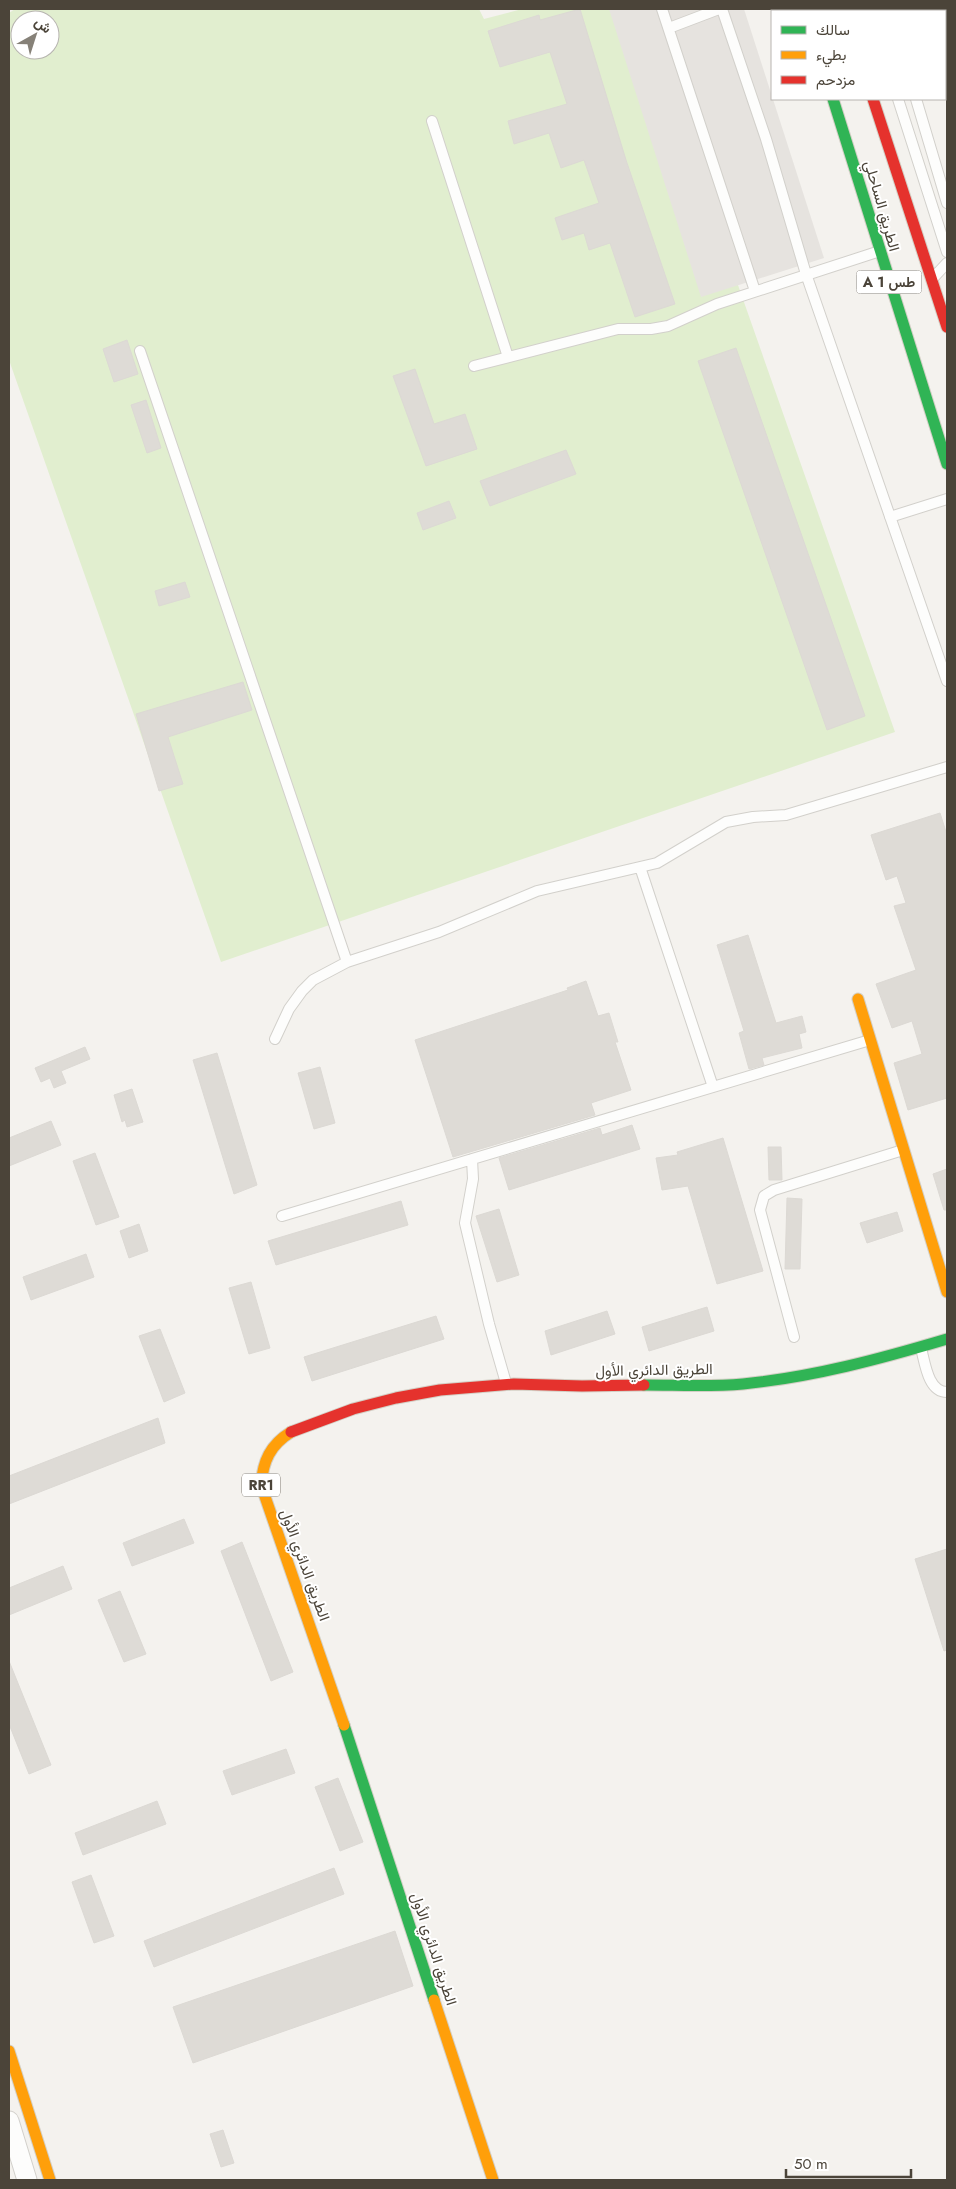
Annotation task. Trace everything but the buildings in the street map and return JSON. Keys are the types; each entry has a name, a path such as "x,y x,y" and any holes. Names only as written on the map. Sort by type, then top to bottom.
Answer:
{"main road":[{"name":"الطريق الساحلي","path":"833,100 850,148 880,251 947,464"},
{"name":"الطريق الساحلي","path":"874,100 947,327"},
{"path":"858,999 947,1292"},
{"name":"الطريق الدائري الأول","path":"493,2180 318,1646 261,1486 265,1458 274,1443 288,1433 317,1421 370,1404 408,1395 506,1384 572,1386 739,1384 825,1372 947,1339"},
{"path":"9,2051 50,2180"}],"street":[{"path":"9,2121 27,2180"}],"lane":[{"path":"662,9 755,291"},
{"path":"669,28 721,9 766,140 806,274 947,681"},
{"path":"898,100 947,252"},
{"path":"916,100 947,203"},
{"path":"432,121 508,357"},
{"path":"474,366 618,329 651,329 668,326 717,304 880,251"},
{"path":"932,279 947,263"},
{"path":"140,351 347,962"},
{"path":"890,517 947,499"},
{"path":"275,1038 289,1009 302,991 313,980 347,962 439,932 537,891 657,863 726,822 746,818 786,816 947,767"},
{"path":"640,867 713,1087"},
{"path":"282,1216 871,1039"},
{"path":"794,1337 760,1210 764,1196 774,1190 904,1150"},
{"path":"472,1159 472,1179 465,1223 489,1324 506,1384"},
{"path":"920,1347 932,1384 938,1390 947,1392"}],"green space":[{"path":"15,9 479,9 484,19 522,9 641,9 895,732 221,962 9,360 9,13 10,60 60,60 60,10 14,10"}],"shaded area":[{"path":"609,9 744,9 771,93 771,100 773,100 824,258 701,297"}],"traffic: fast":[{"path":"833,100 947,464"},
{"path":"644,1385 718,1385 769,1381 846,1366 947,1339"},
{"path":"344,1725 434,2000"}],"traffic: slow":[{"path":"858,999 947,1292"},
{"path":"291,1432 278,1442 269,1454 261,1485 344,1725"},
{"path":"434,2000 493,2180"},
{"path":"9,2051 50,2180"}],"traffic: jam":[{"path":"873,100 947,327"},
{"path":"291,1432 353,1409 396,1398 440,1390 514,1384 644,1385"}]}
